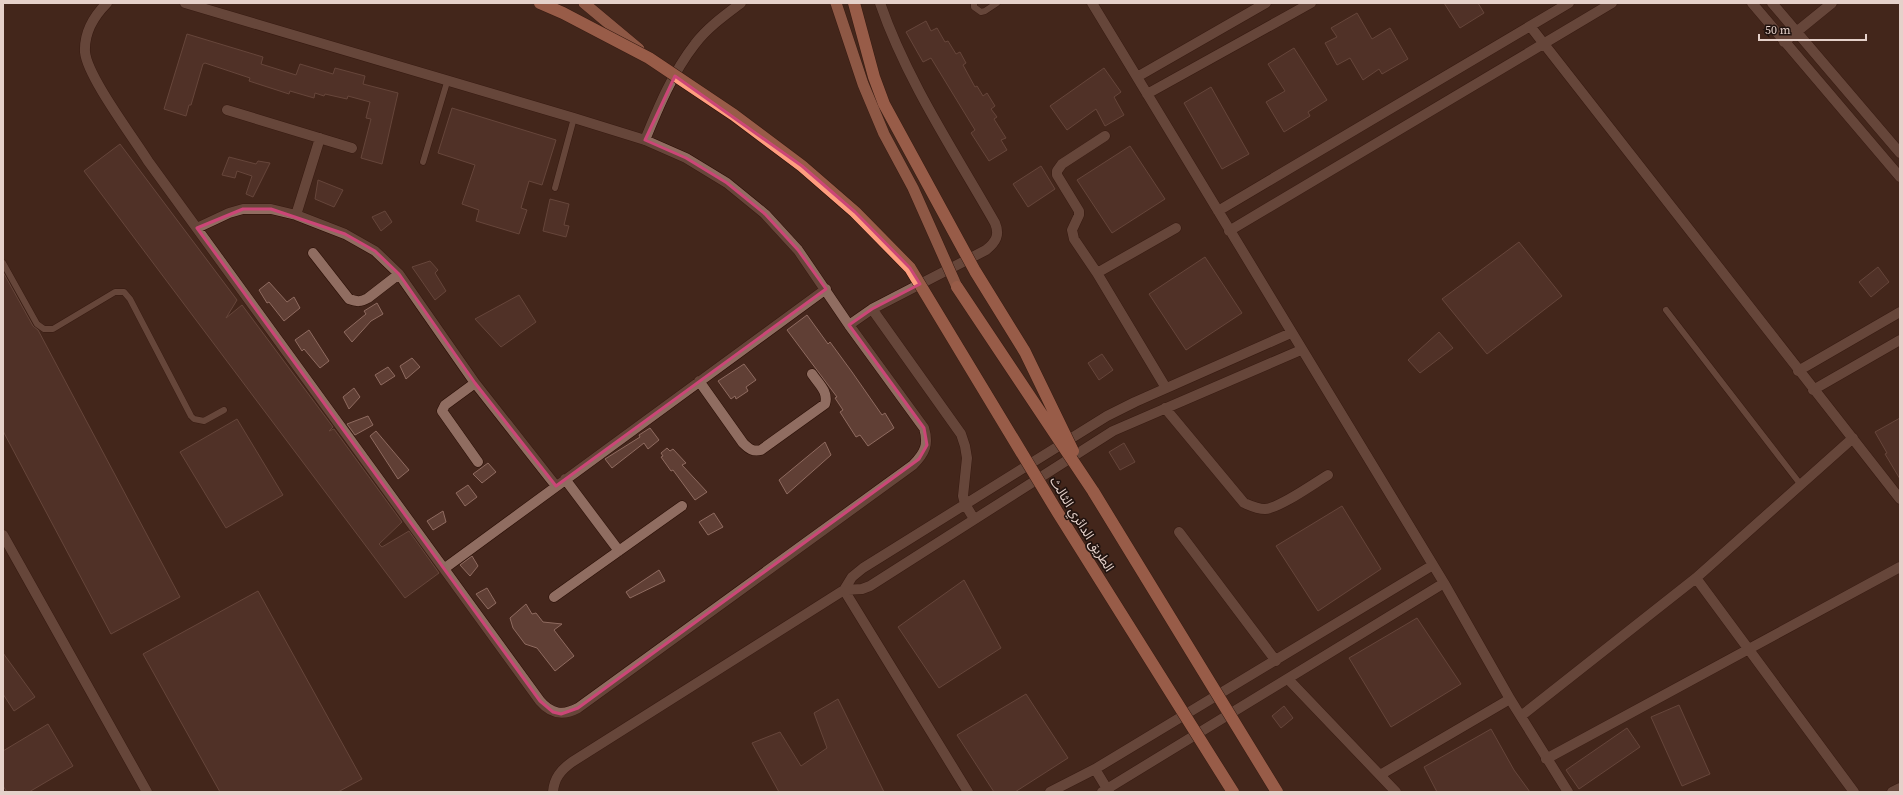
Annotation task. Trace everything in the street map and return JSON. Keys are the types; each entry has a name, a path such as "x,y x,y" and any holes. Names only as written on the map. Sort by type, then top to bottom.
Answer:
{"highway":[{"name":"الطريق الدائري الثالث","path":"540,3 564,13 649,58 734,115 802,166 855,212 910,268 1058,513 1233,792"},
{"path":"584,3 649,58"},
{"path":"836,3 866,91 884,134 913,188 957,288"},
{"path":"854,3 874,78 884,104 975,270 1025,352 1093,491"},
{"name":"الطريق الدائري الثالث","path":"957,288 1093,491 1278,792"}],"street":[{"path":"107,3 97,13 87,31 85,52 90,72 148,160 197,228 546,708 553,712 562,714 578,708 913,465 924,453 927,445 927,436 924,428 849,325 826,289 798,250 765,214 727,183 686,158 645,140 186,3"},
{"path":"645,140 675,76 695,43 711,27 741,3"},
{"path":"849,325 872,309 986,250 997,238 998,230 910,75 893,39 880,3"},
{"path":"1092,3 1301,350 1444,583 1546,759 1568,792"},
{"path":"1137,77 1266,3"},
{"path":"1147,94 1311,3"},
{"path":"1218,211 1569,3"},
{"path":"1229,231 1612,3"},
{"path":"1752,3 1900,177"},
{"path":"1772,3 1900,153"},
{"path":"1784,42 1832,3"},
{"path":"1530,26 1798,371 1854,438 1900,499"},
{"path":"227,110 352,148"},
{"path":"1105,136 1062,164 1057,171 1058,178 1079,211 1079,216 1072,230 1072,234 1166,388"},
{"path":"296,215 320,138"},
{"path":"197,228 229,213 243,209 271,209 296,215 360,242 379,254 399,274 475,383 556,486"},
{"path":"1097,273 1176,228"},
{"path":"313,253 349,299 356,302 368,298 399,274"},
{"path":"445,568 826,289"},
{"path":"872,309 961,434 967,458 963,487 965,504 974,519"},
{"path":"1798,371 1900,312"},
{"path":"553,792 554,784 560,771 572,762 844,590 852,577 863,568 965,504 1107,416 1166,388 1291,333"},
{"path":"1814,390 1900,340"},
{"path":"844,590 862,589 870,586 1113,431 1301,350"},
{"path":"699,381 743,443 752,451 757,451 761,450 825,404 825,392 812,374"},
{"path":"475,383 445,405 442,411 478,462"},
{"path":"1165,408 1244,503 1254,508 1265,509 1276,506 1328,475"},
{"path":"1521,716 1696,578 1854,438"},
{"path":"565,479 618,551"},
{"path":"554,597 682,506"},
{"path":"1179,532 1276,661"},
{"path":"3,535 147,792"},
{"path":"1050,792 1095,769 1433,565"},
{"path":"1546,759 1900,566"},
{"path":"1696,578 1854,792"},
{"path":"1095,769 1106,791 1444,583"},
{"path":"844,590 968,792"},
{"path":"1288,679 1396,792"},
{"path":"1380,775 1510,698"},
{"path":"1892,792 1900,788"}],"lane":[{"path":"974,3 974,7 980,12 997,3"},
{"path":"423,162 448,80"},
{"path":"555,188 574,118"},
{"path":"3,263 37,324 44,330 53,329 115,292 124,292 130,299 191,416 194,419 204,421 224,410"},
{"path":"1666,310 1801,485"}],"highlighted area":[{"path":"675,76 802,166 855,212 910,268 920,284 872,309 849,325 924,428 927,445 919,459 578,708 561,714 553,712 540,701 197,228 243,209 271,209 345,234 375,251 399,274 475,383 556,486 826,289 798,250 765,214 727,183 686,158 645,140"}],"building":[{"path":"1444,3 1478,3 1484,13 1460,28"},
{"path":"1357,13 1372,39 1390,28 1408,59 1382,74 1379,69 1363,80 1350,58 1337,65 1325,43 1337,37 1331,28"},
{"path":"926,21 931,31 937,28 945,42 948,41 956,54 960,52 966,63 963,65 975,87 977,86 983,96 987,93 995,106 991,109 997,117 994,119 1006,138 1001,140 1007,150 989,161 971,133 975,130 931,58 923,62 906,32"},
{"path":"187,34 263,57 261,64 296,75 300,64 333,74 335,68 365,76 363,84 398,93 382,164 361,158 371,119 366,118 370,102 348,96 347,99 325,94 324,96 315,93 314,98 290,91 289,94 249,81 250,78 205,63 203,64 191,105 189,105 186,116 164,109"},
{"path":"1294,48 1327,100 1308,112 1310,116 1284,132 1266,102 1285,91 1268,64"},
{"path":"1104,68 1121,92 1114,97 1124,115 1105,126 1096,109 1067,130 1050,106"},
{"path":"1211,87 1249,154 1222,169 1184,103"},
{"path":"452,108 556,140 542,185 529,181 521,208 527,210 519,234 476,221 479,210 462,204 475,165 438,153"},
{"path":"120,144 237,300 226,318 242,305 333,427 329,431 334,429 402,522 379,544 382,547 409,531 439,573 405,598 84,171"},
{"path":"1130,146 1165,199 1112,233 1077,180"},
{"path":"229,157 256,164 258,161 270,163 253,197 246,194 252,176 237,171 235,178 222,175"},
{"path":"1041,166 1055,189 1028,207 1013,184"},
{"path":"318,180 343,190 334,207 315,199"},
{"path":"550,199 569,204 564,225 569,226 566,237 543,231"},
{"path":"385,211 392,222 381,231 372,217"},
{"path":"1519,242 1562,296 1487,354 1442,299"},
{"path":"1205,257 1242,313 1186,350 1149,294"},
{"path":"430,261 438,270 435,273 446,291 435,300 412,267"},
{"path":"1878,267 1889,282 1871,297 1859,282"},
{"path":"3,272 33,326 38,330 180,597 111,634 3,431"},
{"path":"269,282 287,302 294,297 300,308 284,321 269,302 267,303 259,290"},
{"path":"519,295 536,322 501,347 475,319"},
{"path":"377,303 383,314 371,321 352,342 344,332 366,314 364,311"},
{"path":"807,315 828,344 830,342 882,415 885,413 894,428 868,446 860,435 856,437 840,412 843,410 835,398 837,397 787,330"},
{"path":"309,330 329,361 320,368 304,349 302,351 295,340"},
{"path":"1439,332 1453,348 1420,373 1408,360"},
{"path":"1102,354 1113,370 1099,380 1088,363"},
{"path":"412,358 420,367 406,379 400,366"},
{"path":"744,364 756,380 746,387 748,391 736,399 735,396 731,399 718,381"},
{"path":"388,367 395,376 381,385 375,375"},
{"path":"354,388 360,397 349,409 343,397"},
{"path":"368,416 373,425 355,435 347,424"},
{"path":"1900,418 1900,479 1885,454 1887,453 1875,432"},
{"path":"237,419 283,495 226,528 180,452"},
{"path":"650,428 659,440 648,449 644,443 612,468 605,459 640,437 639,435"},
{"path":"376,431 409,470 398,479 370,436"},
{"path":"825,442 831,455 787,494 779,480"},
{"path":"1124,443 1135,462 1120,470 1109,452"},
{"path":"667,448 670,451 673,449 686,463 682,465 707,492 695,500 673,470 671,471 661,457 663,456 661,453"},
{"path":"488,463 496,472 482,483 473,474"},
{"path":"468,485 477,497 465,506 456,493"},
{"path":"1342,506 1381,569 1318,611 1276,546"},
{"path":"443,511 446,522 433,530 427,521"},
{"path":"714,513 723,527 708,535 699,522"},
{"path":"472,556 478,566 470,576 460,565"},
{"path":"659,570 665,581 630,598 626,592"},
{"path":"964,580 1001,648 939,688 898,627"},
{"path":"487,588 496,603 488,609 476,594"},
{"path":"258,591 362,779 338,792 220,792 143,654"},
{"path":"526,604 532,614 536,613 543,622 562,624 554,630 574,656 555,671 537,648 525,644 513,628 510,618"},
{"path":"1417,618 1461,684 1391,727 1349,658"},
{"path":"3,653 35,697 14,711 3,694"},
{"path":"1026,694 1068,758 1015,792 994,792 957,735"},
{"path":"838,699 884,792 779,792 752,743 780,732 801,766 827,748 814,713"},
{"path":"1679,705 1710,774 1682,786 1651,717"},
{"path":"1284,706 1293,718 1281,728 1272,716"},
{"path":"48,724 73,766 29,792 7,792 3,786 3,751"},
{"path":"1627,728 1640,747 1579,789 1566,770"},
{"path":"1491,729 1514,770 1530,792 1437,792 1424,767"}]}
